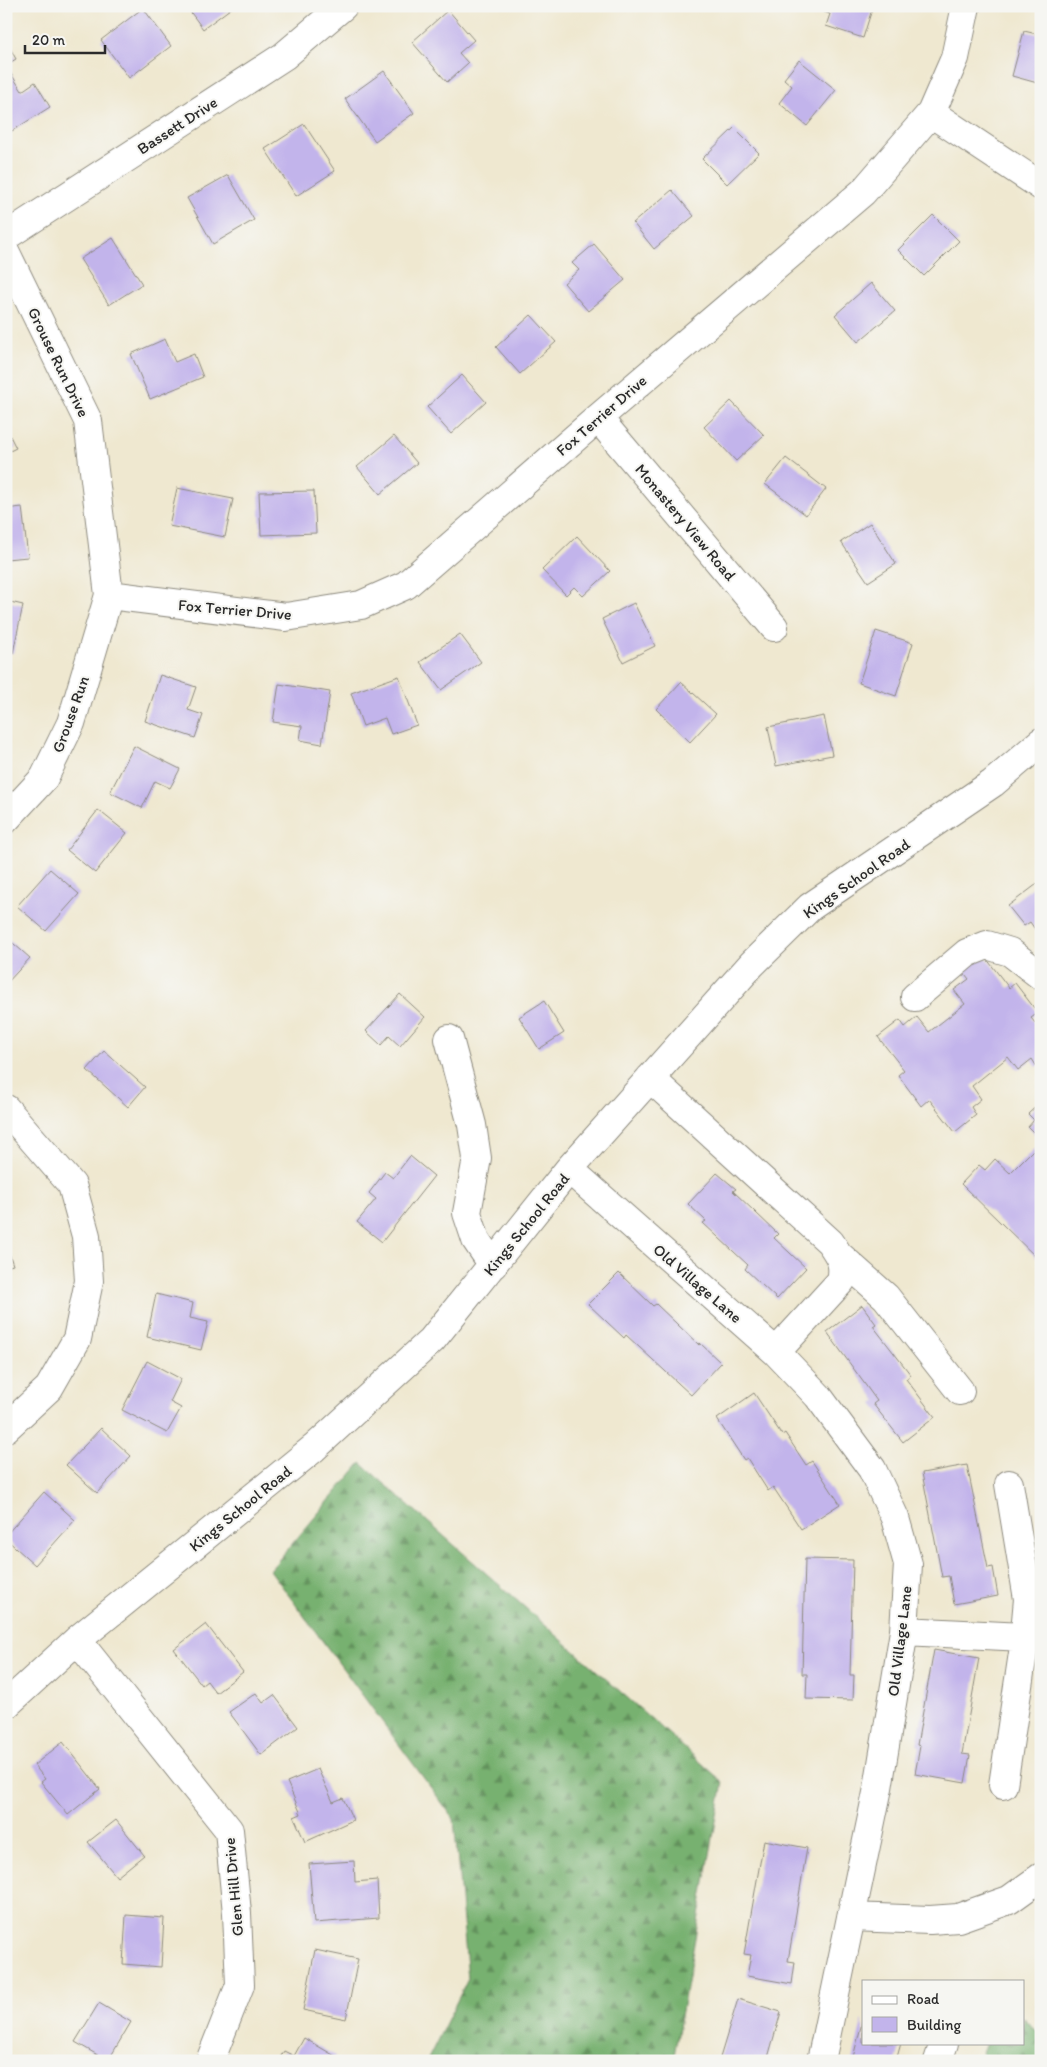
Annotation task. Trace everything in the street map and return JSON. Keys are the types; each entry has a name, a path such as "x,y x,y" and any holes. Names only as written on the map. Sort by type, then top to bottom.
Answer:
{"street":[{"name":"Bassett Drive","path":"6,236 284,56 343,6"},
{"name":"Fox Terrier Drive","path":"109,595 286,617 361,605 406,585 863,192 931,113 955,58 966,6"},
{"path":"931,113 1041,186"},
{"name":"Grouse Run Drive","path":"6,253 88,421 109,595"},
{"name":"Monastery View Road","path":"598,418 774,627"},
{"name":"Grouse Run","path":"6,819 44,778 70,723 109,595"},
{"name":"Kings School Road","path":"6,1705 77,1640 314,1448 432,1340 569,1169 752,964 810,907 993,783 1041,742"},
{"path":"915,997 967,953 987,945 1010,952 1041,976"},
{"path":"449,1038 472,1125 477,1158 466,1213 476,1240 492,1265"},
{"path":"650,1078 830,1242 841,1257 886,1297 960,1391"},
{"path":"6,1109 72,1185 86,1236 89,1282 77,1339 49,1388 6,1428"},
{"name":"Old Village Lane","path":"569,1169 776,1352 818,1396 872,1469 895,1518 908,1564 904,1632 878,1788 821,2061"},
{"path":"776,1352 840,1281 844,1270 841,1257"},
{"path":"1003,1786 1028,1599 1009,1484"},
{"path":"904,1632 1024,1637"},
{"name":"Glen Hill Drive","path":"77,1640 228,1830 237,1913 240,1985 210,2061"},
{"path":"851,1917 930,1920 958,1918 1009,1900 1041,1877"},
{"path":"938,2061 944,2044"}],"green space":[{"path":"361,1463 723,1782 673,2061 427,2061 468,1979 454,1819 270,1570"},
{"path":"1024,2019 1041,2035 1041,2061 979,2061 986,2044 1024,2044"}],"building":[{"path":"186,6 234,6 203,29"},
{"path":"812,6 873,6 863,38 826,26 830,14 812,8"},
{"path":"143,8 171,46 129,78 101,40"},
{"path":"448,10 474,40 459,53 468,63 447,82 412,42"},
{"path":"1024,31 1041,35 1041,84 1012,76"},
{"path":"10,48 16,59 6,65 6,50"},
{"path":"799,60 836,90 807,126 779,103 792,86 784,79"},
{"path":"6,66 22,91 35,82 50,107 7,134"},
{"path":"384,71 414,113 375,141 345,99"},
{"path":"304,124 335,171 296,196 265,149"},
{"path":"734,128 759,153 727,184 702,159"},
{"path":"228,175 254,220 213,244 187,198"},
{"path":"672,190 694,216 654,249 633,223"},
{"path":"933,215 959,241 924,276 898,250"},
{"path":"113,238 142,284 109,305 80,259"},
{"path":"594,244 625,280 588,311 564,283 579,270 572,263"},
{"path":"871,283 895,311 858,342 835,315"},
{"path":"531,315 556,342 520,374 496,347"},
{"path":"165,339 175,362 194,354 203,377 150,399 131,354"},
{"path":"462,375 486,402 451,434 427,407"},
{"path":"731,401 764,435 736,461 704,427"},
{"path":"6,428 16,448 6,453"},
{"path":"394,436 417,463 380,494 357,467"},
{"path":"786,458 826,489 806,515 765,484"},
{"path":"177,488 233,499 225,537 169,526"},
{"path":"314,491 316,533 261,535 259,492"},
{"path":"22,507 28,557 6,559 6,509"},
{"path":"870,523 896,564 868,582 841,542"},
{"path":"577,536 610,571 583,596 574,587 566,595 542,570"},
{"path":"6,601 23,605 13,653 6,652"},
{"path":"634,603 655,646 623,662 602,619"},
{"path":"876,631 913,643 896,696 859,683"},
{"path":"460,634 481,662 441,690 420,662"},
{"path":"160,675 196,687 188,710 203,715 195,738 145,721"},
{"path":"399,676 417,725 391,734 385,718 363,726 351,693"},
{"path":"681,682 716,714 690,742 656,709"},
{"path":"279,684 330,692 322,744 300,740 302,726 273,722"},
{"path":"824,716 832,755 776,766 768,727"},
{"path":"134,746 180,769 170,788 155,781 142,808 110,792"},
{"path":"98,810 127,833 95,873 67,850"},
{"path":"50,869 79,894 46,931 17,906"},
{"path":"1041,881 1041,934 1039,935 1030,922 1024,926 1008,906"},
{"path":"6,937 30,958 6,984"},
{"path":"983,954 1009,988 1015,983 1038,1013 1031,1018 1041,1030 1041,1064 1037,1067 1032,1059 1018,1070 1008,1057 972,1086 981,1099 971,1107 976,1115 955,1132 929,1099 921,1106 898,1075 904,1070 878,1037 900,1020 905,1027 917,1017 929,1032 965,1004 954,990 969,979 962,970"},
{"path":"400,994 425,1017 400,1046 389,1036 381,1045 366,1031"},
{"path":"544,1001 564,1033 539,1049 519,1017"},
{"path":"104,1051 145,1087 128,1107 87,1070"},
{"path":"1041,1102 1041,1140 1028,1127 1034,1120 1028,1114"},
{"path":"1041,1142 1041,1262 961,1184 979,1165 985,1170 995,1159 1010,1173"},
{"path":"410,1156 434,1176 382,1242 357,1222 376,1199 369,1193 385,1172 393,1178"},
{"path":"717,1173 736,1189 733,1191 778,1234 774,1238 806,1268 777,1299 745,1269 748,1265 703,1223 706,1221 688,1204"},
{"path":"6,1248 13,1265 6,1267"},
{"path":"619,1273 653,1306 656,1304 721,1363 691,1395 626,1335 624,1338 588,1304"},
{"path":"156,1294 193,1303 190,1318 208,1322 201,1350 147,1337"},
{"path":"862,1305 876,1324 873,1326 911,1375 906,1379 935,1417 903,1442 873,1404 877,1401 827,1332"},
{"path":"147,1361 181,1379 170,1402 181,1408 167,1433 122,1410"},
{"path":"754,1393 782,1435 785,1433 806,1465 812,1461 840,1504 801,1529 773,1487 768,1491 747,1458 744,1460 717,1419"},
{"path":"101,1428 131,1456 97,1493 66,1465"},
{"path":"967,1465 988,1568 993,1567 998,1596 954,1604 949,1576 942,1577 922,1473"},
{"path":"44,1492 75,1520 35,1565 6,1539 6,1535"},
{"path":"805,1559 853,1560 850,1675 854,1675 853,1700 806,1699 807,1674 802,1674"},
{"path":"206,1624 243,1672 216,1693 207,1681 202,1685 174,1649"},
{"path":"934,1650 979,1658 962,1754 970,1755 965,1783 915,1774 920,1746 917,1745"},
{"path":"256,1693 263,1703 274,1695 298,1727 261,1755 229,1712"},
{"path":"63,1742 100,1789 68,1815 41,1782 45,1779 34,1765"},
{"path":"318,1769 333,1802 343,1798 353,1820 305,1842 294,1817 301,1814 287,1782"},
{"path":"116,1820 144,1855 117,1877 88,1842"},
{"path":"764,1840 807,1848 788,1961 795,1962 792,1984 747,1976 751,1955 744,1954"},
{"path":"354,1861 355,1882 377,1880 379,1918 314,1923 309,1864"},
{"path":"126,1915 164,1918 161,1967 123,1964"},
{"path":"315,1950 358,1959 346,2019 303,2010"},
{"path":"738,1999 781,2012 767,2061 719,2061"},
{"path":"99,2003 131,2022 108,2061 75,2042"},
{"path":"862,2023 862,2044 901,2044 896,2061 852,2061"},
{"path":"304,2038 335,2056 332,2061 278,2061 284,2051 294,2056"}]}
